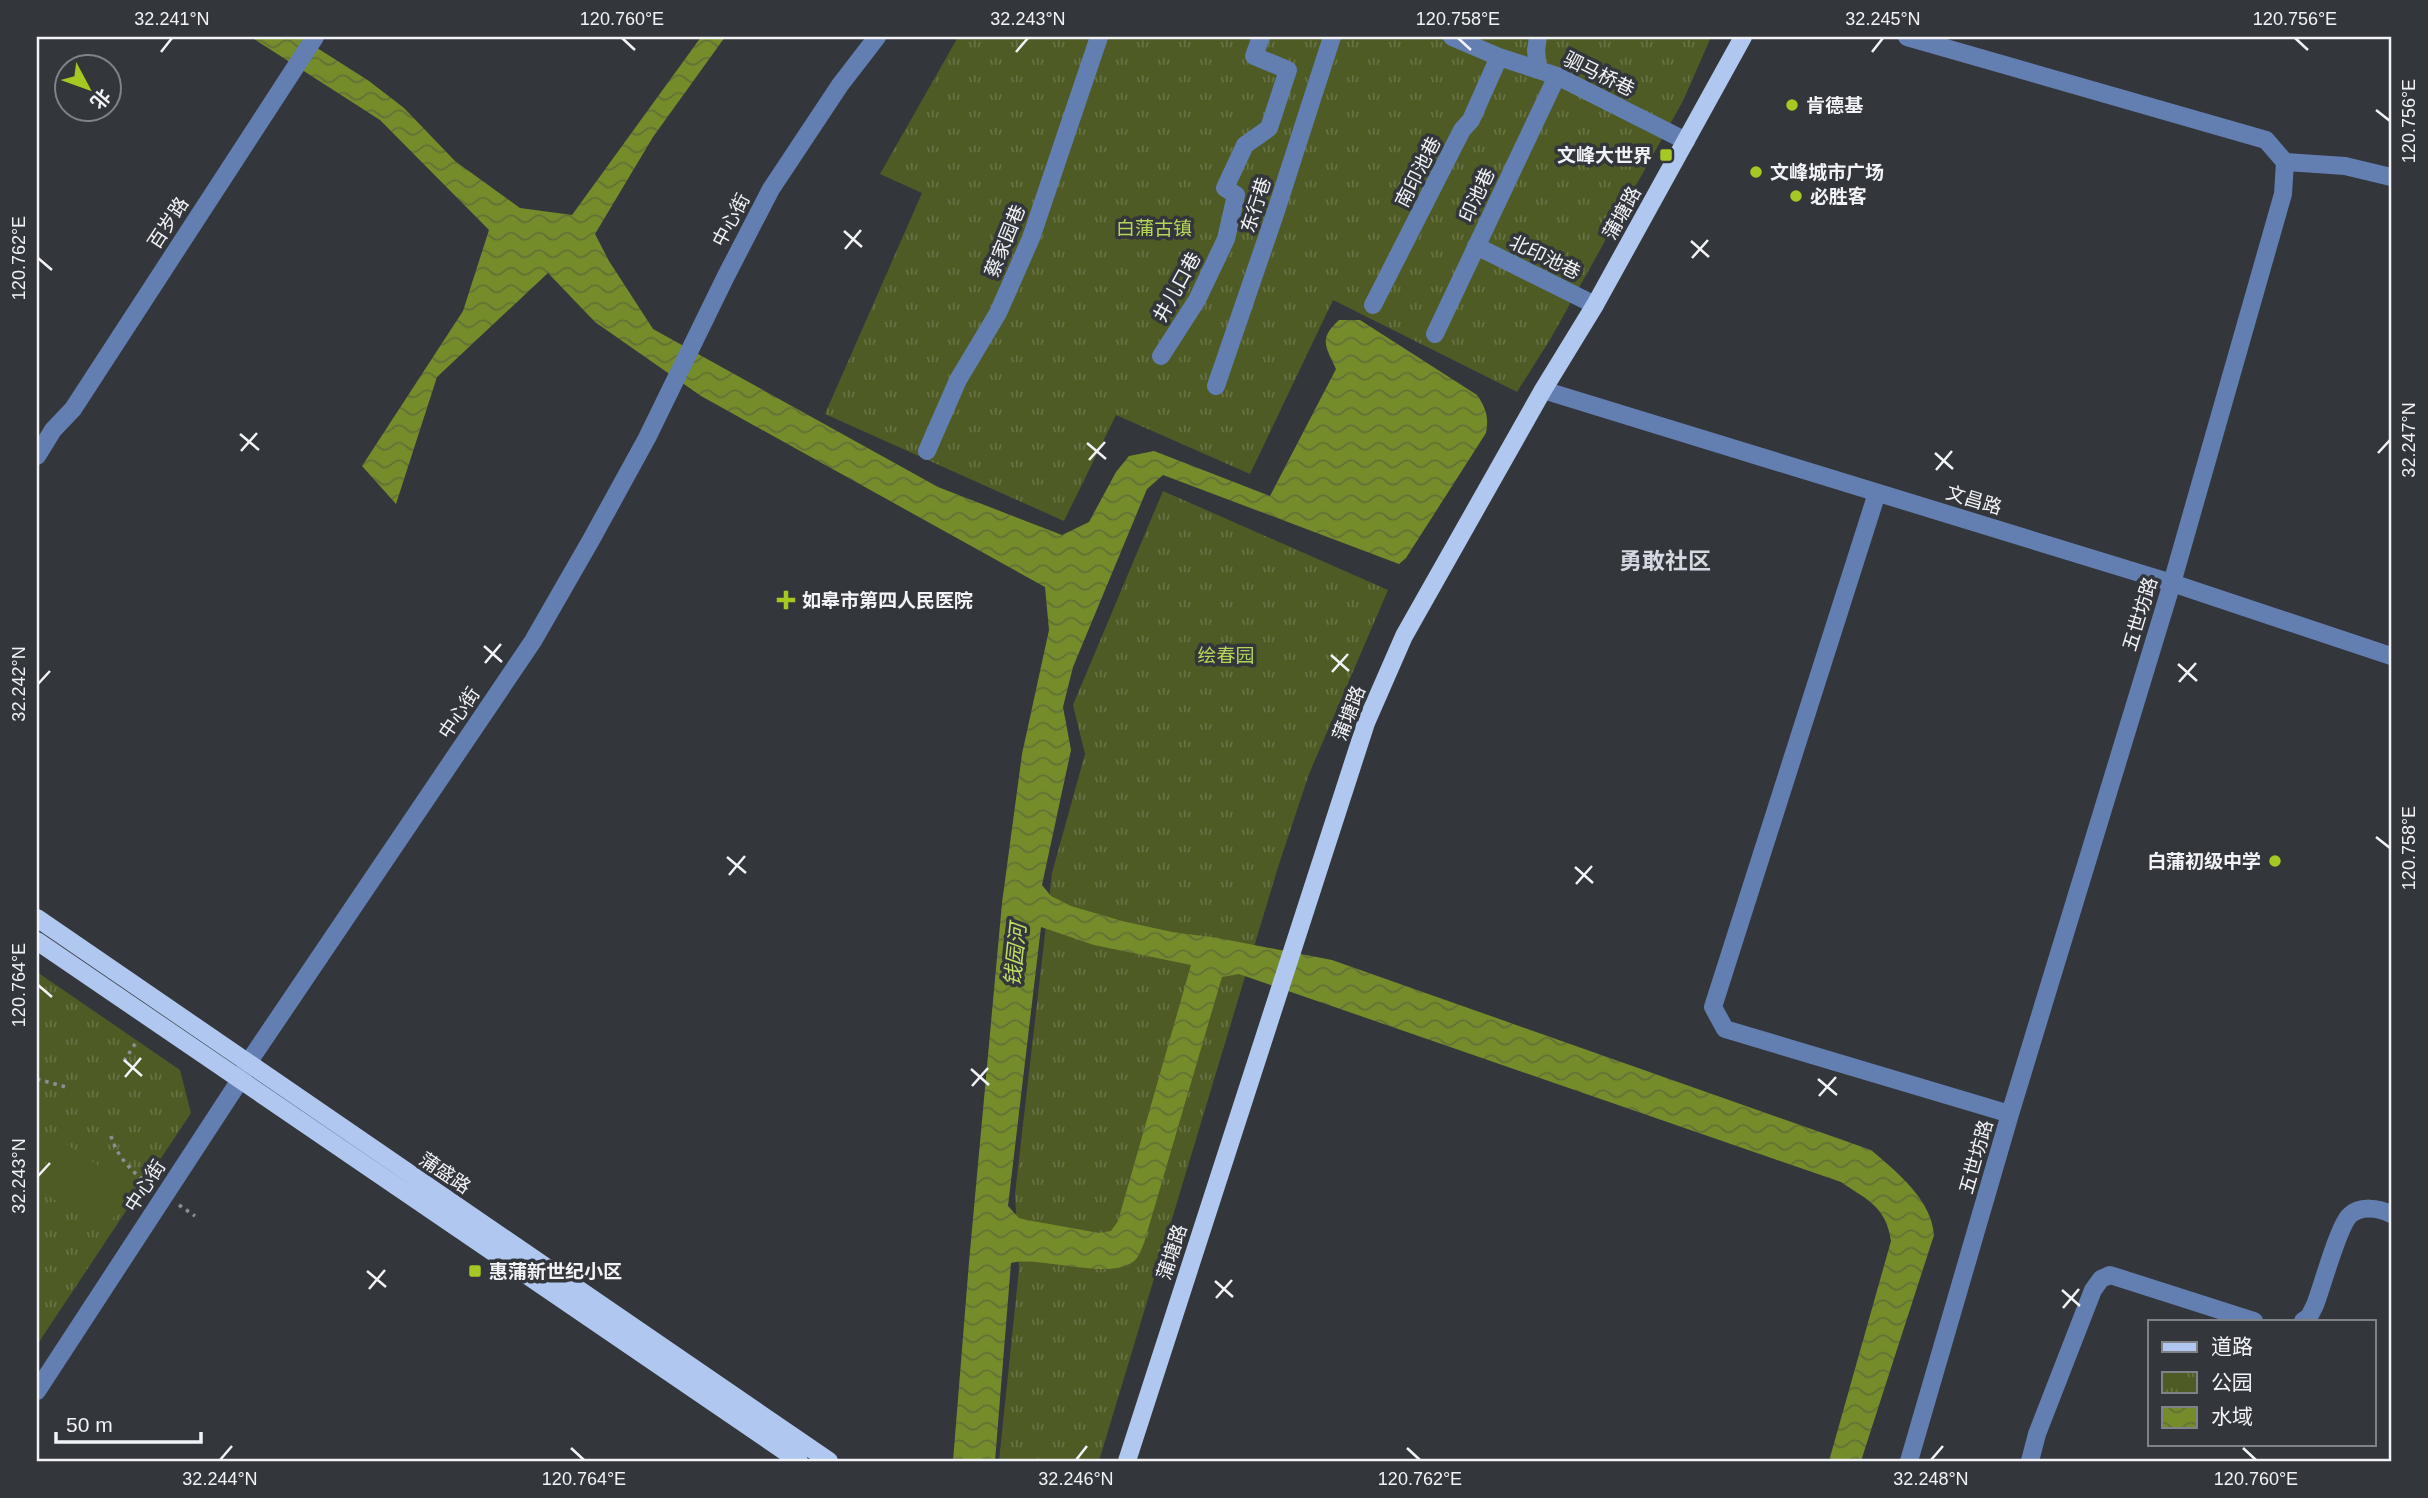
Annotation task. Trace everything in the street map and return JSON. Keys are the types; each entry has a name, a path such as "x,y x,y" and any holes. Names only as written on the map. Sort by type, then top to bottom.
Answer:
{"main road":[{"name":"蒲塘路","path":"1127,1461 1366,723 1404,635 1543,390 1595,305 1742,37"},
{"name":"蒲盛路","path":"37,918 829,1461"},
{"name":"蒲盛路","path":"37,941 799,1461"}],"street":[{"name":"百岁路","path":"37,456 53,430 72,410 315,37"},
{"name":"中心街","path":"37,1391 240,1080 248,1063 533,641 591,540 671,388 771,188 840,85 877,37"},
{"name":"蔡家园巷","path":"927,451 958,380 998,313 1031,238 1099,37"},
{"name":"井儿口巷","path":"1161,356 1197,300 1226,239 1236,195 1225,188 1245,145 1269,128 1288,70 1254,55 1261,37"},
{"name":"东行巷","path":"1216,386 1332,37"},
{"name":"驷马桥巷","path":"1452,37 1499,57 1557,76 1686,141"},
{"path":"1538,37 1538,70"},
{"path":"1907,37 2266,140 2286,162 2345,166 2391,177"},
{"name":"南印池巷","path":"1373,305 1462,130 1471,120 1499,57"},
{"name":"印池巷","path":"1435,334 1557,76"},
{"name":"五世坊路","path":"1909,1461 2010,1114 2172,583 2283,194 2286,162"},
{"name":"北印池巷","path":"1476,246 1595,305"},
{"name":"文昌路","path":"1543,390 2172,583 2391,656"},
{"name":"百岁路","path":"37,441 53,430"},
{"path":"1877,493 1713,1007 1725,1029 2010,1114"},
{"path":"2304,1320 2309,1317 2315,1305 2350,1215 2364,1209 2379,1209 2391,1213"},
{"path":"2030,1461 2037,1434 2088,1302 2101,1279 2110,1275 2251,1320"}],"path":[{"path":"124,1061 137,1041"},
{"path":"37,1079 66,1087"},
{"path":"111,1136 114,1146 133,1171 195,1216"}],"green space":[{"name":"白蒲古镇","path":"958,37 1711,37 1683,101 1551,338 1517,392 1333,300 1250,474 1116,415 1064,521 825,414 922,193 880,174"},
{"name":"绘春园","path":"1163,491 1388,590 1309,774 1279,864 1099,1461 999,1461 1019,1269 1015,1194 1052,873 1085,754 1073,705"},
{"path":"37,972 180,1070 191,1113 37,1345"},
{"path":"61,1141 133,1188 104,1232 37,1188 37,1177"}],"water":[{"name":"钱园河","path":"251,37 300,37 369,81 404,108 455,161 520,208 572,215 701,37 725,37 653,137 595,234 609,261 653,329 938,487 1062,535 1089,522 1116,472 1129,456 1154,451 1270,496 1336,369 1327,349 1326,338 1339,320 1360,320 1477,395 1486,413 1486,433 1406,558 1399,564 1163,475 1147,489 1073,667 1063,707 1071,750 1042,885 1051,896 1071,906 1122,921 1332,960 1871,1150 1920,1198 1932,1222 1934,1235 1861,1461 1829,1461 1891,1241 1885,1220 1867,1199 1841,1182 1239,974 1222,977 1144,1243 1137,1258 1127,1265 1113,1269 1041,1262 1011,1263 995,1461 953,1461 1002,903 1022,754 1049,630 1045,587 701,396 595,322 548,273 437,377 396,504 362,466 463,311 489,230 380,120","holes":["1041,927 1094,945 1191,965 1118,1221 1111,1231 1099,1233 1019,1218 1008,1206"]}],"place":[{"name":"肯德基","path":"1792,105"},
{"name":"文峰大世界","path":"1666,155"},
{"name":"文峰城市广场","path":"1756,172"},
{"name":"必胜客","path":"1796,196"},
{"name":"如皋市第四人民医院","path":"786,600"},
{"name":"白蒲初级中学","path":"2275,861"},
{"name":"惠蒲新世纪小区","path":"475,1271"}],"district":[{"name":"勇敢社区","path":"1665,561"}]}
